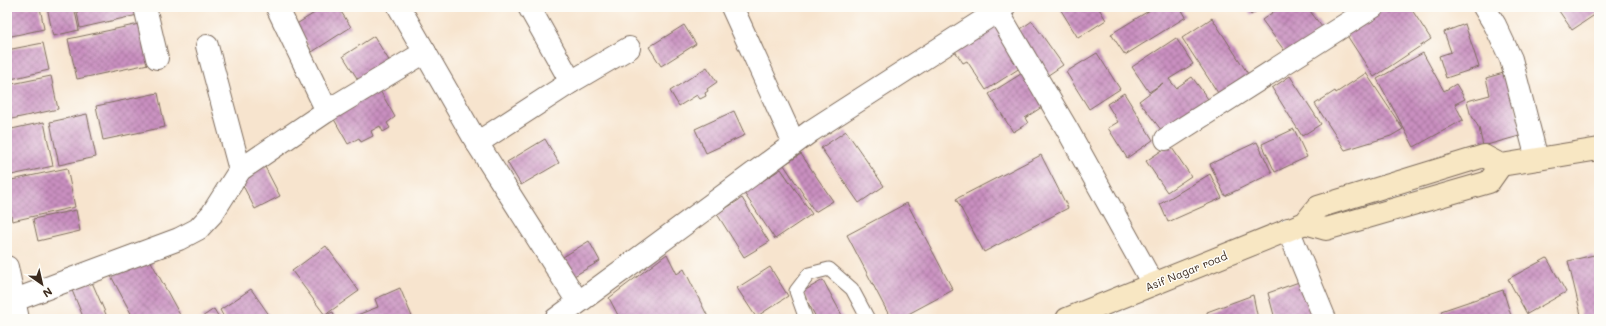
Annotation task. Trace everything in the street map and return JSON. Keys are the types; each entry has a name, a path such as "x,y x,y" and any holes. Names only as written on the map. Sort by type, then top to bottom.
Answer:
{"main road":[{"path":"1296,226 1326,229 1489,182 1501,165 1599,149"},
{"name":"Asif Nagar road","path":"1067,319 1296,226"}],"street":[{"path":"145,7 157,58"},
{"path":"277,7 327,111"},
{"path":"399,7 477,143 578,302"},
{"path":"529,7 571,82"},
{"path":"732,7 794,143"},
{"path":"1166,139 1373,7"},
{"path":"1484,7 1495,25 1511,59 1537,159"},
{"path":"556,319 811,131 999,8 1038,82 1067,129 1153,284"},
{"path":"207,46 240,170"},
{"path":"477,143 571,82 629,48"},
{"path":"7,267 13,302 179,238 198,229 212,214 240,170 327,111 425,52"},
{"path":"1296,226 1325,319"}],"lane":[{"path":"806,319 796,291 809,274 829,270 852,289 868,319"}],"building":[{"path":"7,7 40,7 44,29 7,37"},
{"path":"47,7 74,7 79,30 53,36"},
{"path":"76,7 141,7 142,14 80,28"},
{"path":"324,7 338,7 351,27 312,52 295,25"},
{"path":"1059,7 1098,7 1106,20 1078,38"},
{"path":"1155,7 1180,7 1186,17 1125,55 1111,34"},
{"path":"1246,7 1262,7 1251,15"},
{"path":"1280,7 1307,7 1325,31 1289,57 1262,20"},
{"path":"1386,7 1410,7 1431,39 1374,77 1346,34"},
{"path":"1565,7 1599,7 1599,12 1572,30 1559,11"},
{"path":"1212,18 1250,77 1220,96 1182,38"},
{"path":"993,19 1008,38 1032,21 1063,65 1038,82 1023,66 986,90 967,61 963,63 951,45"},
{"path":"144,23 153,63 77,79 68,39"},
{"path":"1465,24 1479,67 1446,78 1439,56 1451,52 1444,32"},
{"path":"684,25 696,44 661,66 649,47"},
{"path":"374,36 393,67 362,86 343,56"},
{"path":"1176,38 1193,64 1169,79 1176,88 1192,77 1208,99 1162,131 1139,101 1163,83 1149,92 1132,67"},
{"path":"43,43 49,70 7,80 7,50"},
{"path":"1097,53 1120,89 1089,109 1066,72"},
{"path":"1423,53 1444,91 1456,84 1465,99 1455,104 1463,120 1414,147 1377,79"},
{"path":"707,67 717,82 707,89 708,91 705,93 706,96 700,99 697,95 679,106 670,91"},
{"path":"1024,72 1045,105 1025,118 1028,123 1013,132 989,94"},
{"path":"1507,72 1523,135 1483,146 1479,128 1470,113 1467,101 1490,95 1486,78"},
{"path":"1366,73 1403,129 1391,136 1345,150 1315,104 1335,91 1336,93"},
{"path":"51,76 58,109 7,120 7,85"},
{"path":"1290,76 1321,124 1302,136 1272,88"},
{"path":"378,87 395,117 387,123 390,128 383,132 380,126 371,131 373,136 361,142 359,138 348,144 331,114"},
{"path":"158,93 165,127 103,140 96,106"},
{"path":"1124,93 1153,140 1127,158 1108,128 1118,122 1107,104"},
{"path":"734,111 745,135 706,153 695,129"},
{"path":"87,114 96,157 59,165 50,122"},
{"path":"44,122 53,166 7,176 7,130"},
{"path":"1294,129 1307,157 1275,172 1262,144"},
{"path":"846,131 884,186 859,203 821,148"},
{"path":"545,139 559,163 521,185 507,162"},
{"path":"1257,142 1272,173 1225,196 1210,164"},
{"path":"1170,145 1191,176 1167,192 1146,161"},
{"path":"801,154 833,201 815,212 784,165"},
{"path":"1041,155 1068,208 984,252 956,199"},
{"path":"264,165 280,196 255,209 239,178"},
{"path":"67,168 75,207 12,221 7,195 7,181"},
{"path":"781,169 812,214 775,239 744,193"},
{"path":"1210,174 1222,198 1168,222 1160,204"},
{"path":"742,198 769,242 744,257 717,214"},
{"path":"907,203 953,290 899,319 891,319 847,235"},
{"path":"76,210 80,231 38,241 33,219"},
{"path":"589,241 600,261 574,276 563,257"},
{"path":"326,246 359,291 325,315 292,271"},
{"path":"667,254 677,274 684,269 708,317 703,319 620,319 609,298"},
{"path":"1594,255 1599,277 1599,319 1582,319 1568,261"},
{"path":"148,256 180,315 173,319 134,319 111,276"},
{"path":"1547,258 1566,292 1527,314 1508,279"},
{"path":"770,267 788,296 756,317 737,288"},
{"path":"91,280 108,319 84,319 71,288"},
{"path":"823,280 844,319 817,319 802,292"},
{"path":"1299,282 1313,319 1275,319 1268,293"},
{"path":"400,288 413,319 353,319 352,317 378,307 375,299"},
{"path":"251,289 272,319 225,319 220,310"},
{"path":"1503,290 1512,319 1443,319 1441,311"},
{"path":"1253,295 1258,319 1208,319 1207,312"},
{"path":"214,309 220,319 199,319"},
{"path":"333,312 336,319 316,319"}]}
